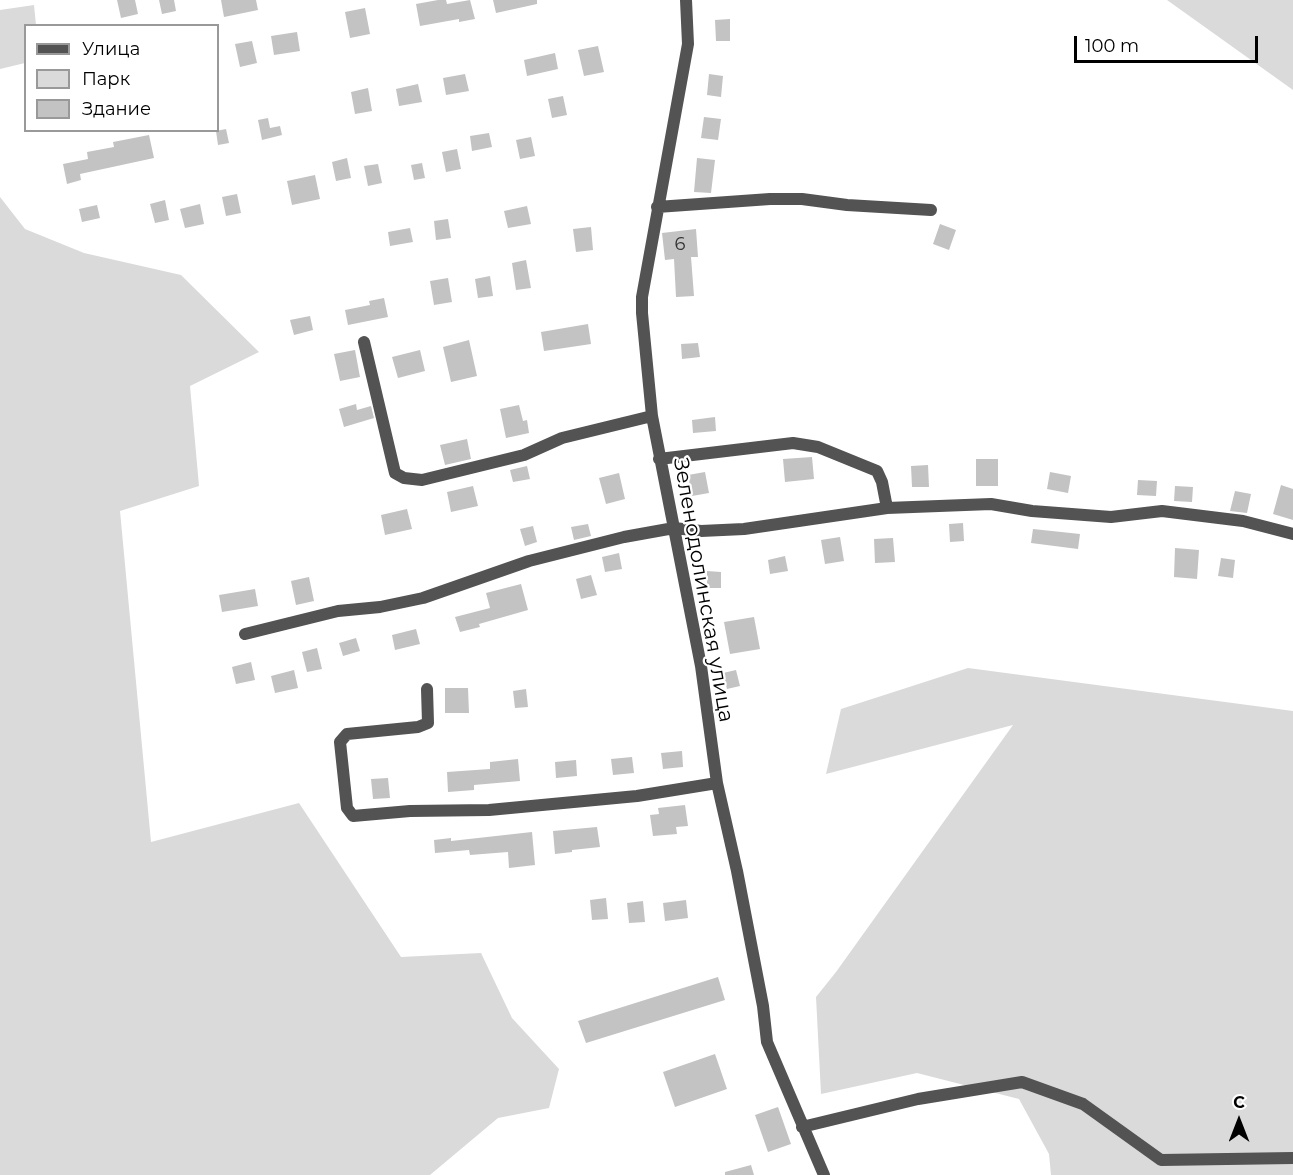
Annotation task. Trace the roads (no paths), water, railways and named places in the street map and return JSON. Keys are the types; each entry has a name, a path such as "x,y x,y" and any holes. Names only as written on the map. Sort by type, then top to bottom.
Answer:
{"street":[{"name":"Зеленодолинская улица","path":"686,0 687,44 642,297 652,416 701,666 717,783 757,972 767,1042 824,1175"},
{"path":"657,207 802,199 859,206 932,210"},
{"path":"364,342 395,473 404,478 422,480 524,455 562,438 652,416"},
{"path":"660,459 793,443 818,447 877,471 882,482 887,508"},
{"path":"245,634 338,611 380,607 423,598 530,561 624,537 674,528 700,531 744,529 887,508 991,504 1032,511 1111,517 1161,511 1243,521 1293,534"},
{"path":"427,689 428,723 418,727 347,734 340,742 347,808 353,816 410,811 489,810 626,798 717,783"},
{"path":"802,1127 918,1099 1022,1082 1083,1104 1161,1160 1293,1158"}]}
